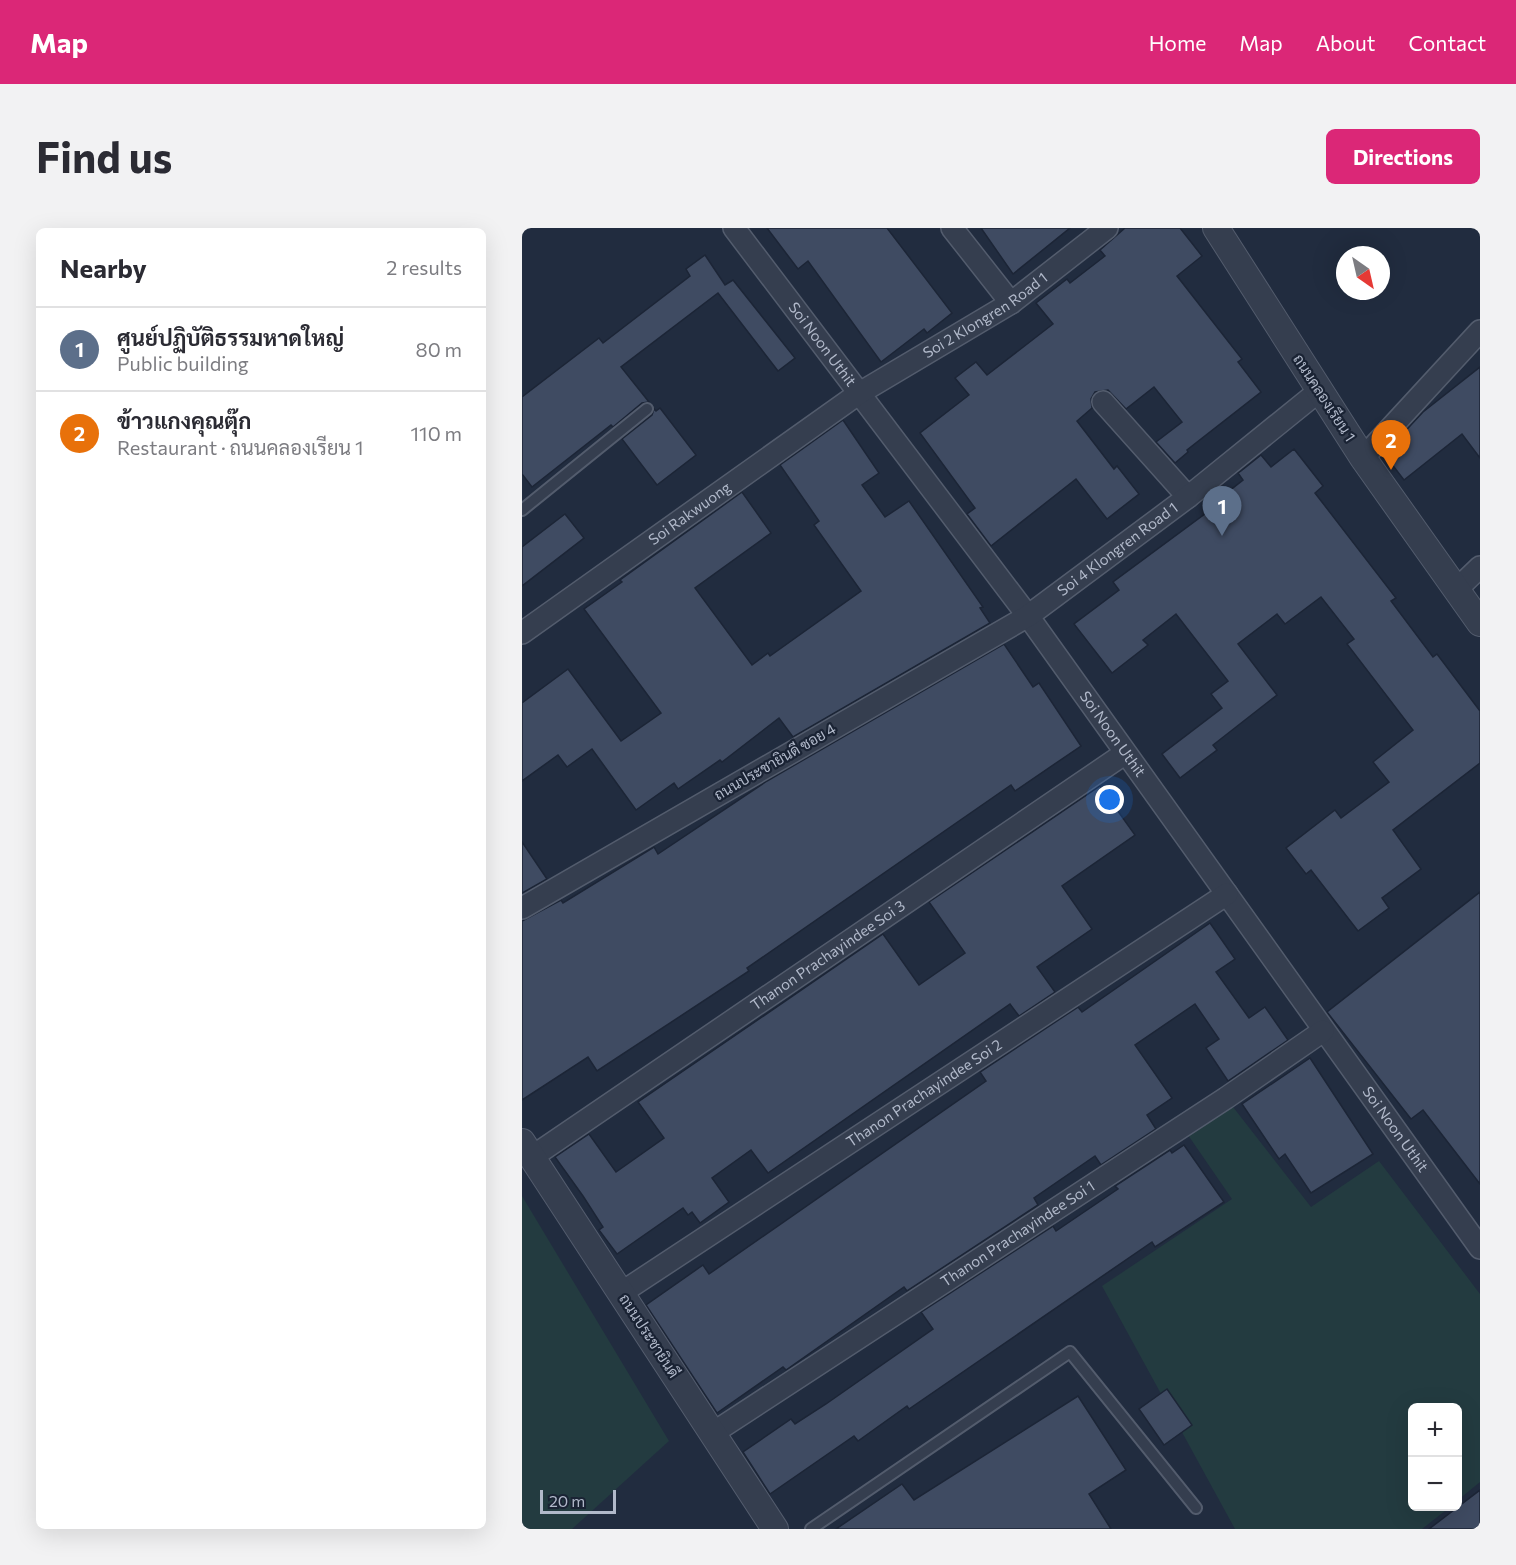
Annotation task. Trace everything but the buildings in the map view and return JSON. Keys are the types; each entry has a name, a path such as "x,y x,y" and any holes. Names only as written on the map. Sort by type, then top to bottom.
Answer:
{"street":[{"name":"Soi Noon Uthit","path":"734,228 1028,616 1124,754 1480,1248"},
{"path":"952,228 1011,303"},
{"name":"Soi 2 Klongren Road 1","path":"858,394 1011,303 1107,228"},
{"name":"ถนนคลองเรียน 1","path":"1216,228 1318,391 1480,623"},
{"path":"1363,458 1480,331"},
{"name":"Soi 4 Klongren Road 1","path":"1028,616 1188,497 1318,391"},
{"name":"Soi Rakwuong","path":"522,633 858,394"},
{"path":"1103,402 1188,497"},
{"path":"1456,590 1480,567"},
{"name":"ถนนประชายินดี ซอย 4","path":"522,908 1028,616"},
{"name":"Thanon Prachayindee Soi 3","path":"527,1150 1124,754"},
{"name":"Thanon Prachayindee Soi 2","path":"621,1293 1227,894"},
{"name":"Thanon Prachayindee Soi 1","path":"713,1433 1323,1031"},
{"name":"ถนนประชายินดี","path":"527,1150 775,1529"}],"lane":[{"path":"522,510 647,409"},
{"path":"811,1529 1070,1353 1196,1508"}],"green space":[{"path":"1226,1098 1311,1207 1379,1161 1480,1294 1480,1482 1462,1497 1462,1403 1408,1403 1408,1511 1445,1511 1422,1529 1235,1529 1102,1286 1232,1199 1188,1135"},
{"path":"522,1196 669,1441 572,1529 522,1529"}],"place":[{"name":"ข้าวแกงคุณตุ๊ก","path":"1391,470"},
{"name":"ศูนย์ปฏิบัติธรรมหาดใหญ่","path":"1222,536"}]}
